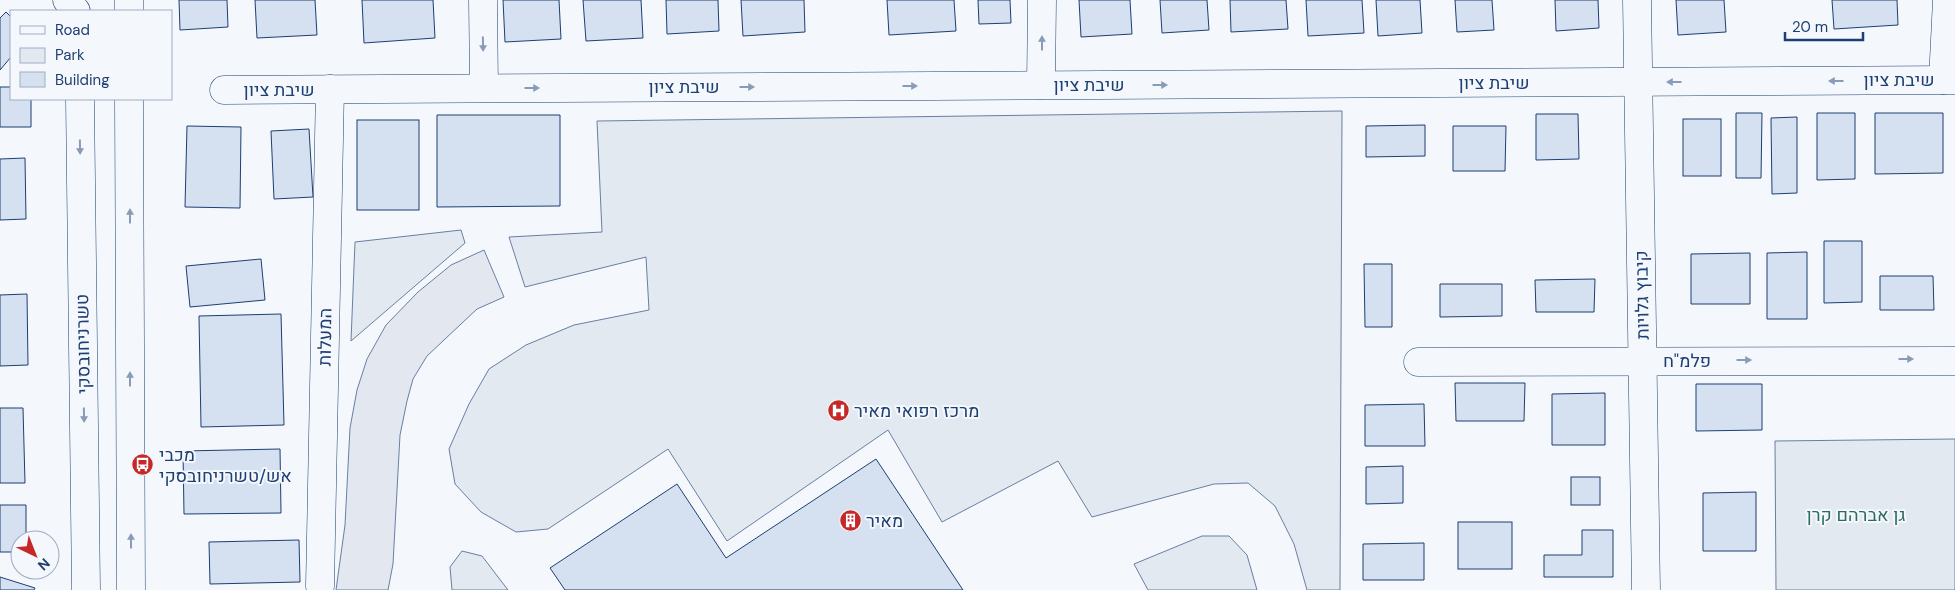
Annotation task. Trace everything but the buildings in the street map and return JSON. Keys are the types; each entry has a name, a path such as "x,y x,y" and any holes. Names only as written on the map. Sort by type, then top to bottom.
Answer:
{"street":[{"path":"67,0 76,10"},
{"path":"483,0 484,88"},
{"path":"1041,85 1042,0"},
{"name":"קיבוץ גלויות","path":"1637,0 1646,590"},
{"path":"1947,0 1949,80"},
{"name":"שיבת ציון","path":"224,90 1949,80"},
{"name":"המעלות","path":"320,586 330,89"},
{"name":"טשרניחובסקי","path":"80,100 86,590"},
{"path":"130,100 131,590"},
{"name":"פלמ\"ח","path":"1418,362 1955,360"}],"green space":[{"name":"מרכז רפואי מאיר","path":"1342,111 1340,590 1307,590 1294,544 1275,506 1248,483 1214,484 1092,517 1058,461 942,522 888,430 727,541 668,449 548,529 516,532 481,512 455,484 449,449 469,404 489,369 526,345 574,325 649,310 646,257 525,287 509,237 602,232 597,121"},
{"path":"461,230 465,243 351,341 355,242"},
{"name":"גן אברהם קרן","path":"1955,439 1955,590 1776,590 1775,441"},
{"path":"1202,536 1229,536 1247,555 1257,590 1148,590 1134,564"},
{"path":"462,551 482,556 508,590 452,590 450,567"}],"shaded area":[{"path":"484,250 504,297 477,309 427,356 413,379 400,435 393,564 388,590 336,590 345,525 350,428 357,390 367,359 386,325 418,292 451,265"}],"place":[{"name":"מרכז רפואי מאיר","path":"838,411"},
{"name":"מכבי אש/טשרניחובסקי","path":"143,465"},
{"name":"מאיר","path":"850,521"}]}
